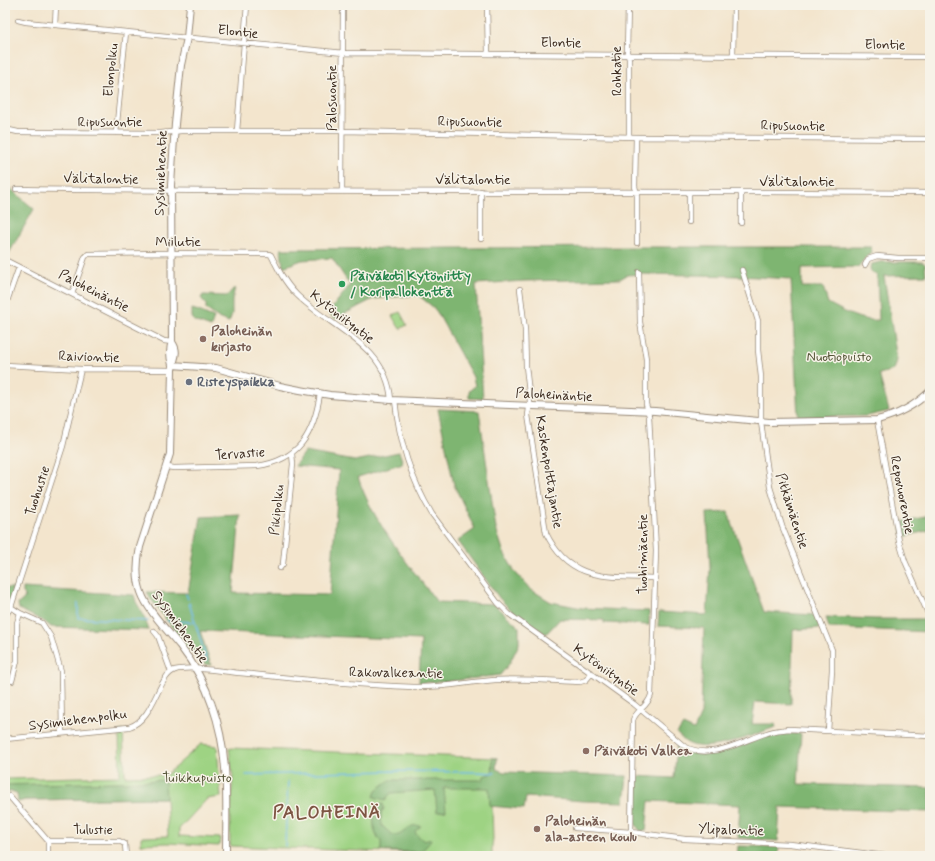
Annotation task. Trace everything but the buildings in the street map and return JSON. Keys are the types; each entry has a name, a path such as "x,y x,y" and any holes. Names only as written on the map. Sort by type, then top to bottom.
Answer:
{"street":[{"path":"55,25 56,5"},
{"name":"Sysimiehentie","path":"190,5 189,38 181,65 174,132 171,191 171,449 167,467 140,547 138,560 139,587 147,604 182,648 196,669 213,706 226,761 226,856"},
{"path":"237,132 247,5"},
{"name":"Palosuontie","path":"342,191 344,53 343,5"},
{"path":"487,5 488,54"},
{"name":"Rohkatie","path":"628,5 627,52 629,55 629,136"},
{"path":"733,55 734,5"},
{"name":"Elontie","path":"18,20 55,25 344,53 930,56"},
{"name":"Elonpolku","path":"116,133 126,32"},
{"name":"Ripusuontie","path":"9,130 18,132 116,133 343,131 636,137 930,139"},
{"path":"636,137 635,186 637,243"},
{"name":"Välitalontie","path":"16,189 930,194"},
{"path":"480,239 481,191"},
{"path":"689,192 689,222"},
{"path":"741,193 741,223"},
{"name":"Miilutie","path":"72,294 85,257 88,254 172,253 271,255"},
{"name":"Kytöniityntie","path":"271,255 281,275 297,295 351,335 371,353 381,368 388,382 408,464 425,502 432,514 503,609 641,710 684,746 692,750 699,751 723,749 769,732 789,729 930,736"},
{"path":"865,265 868,259 877,256 898,258 930,258"},
{"name":"Paloheinäntie","path":"5,260 164,341 172,342"},
{"path":"5,307 19,267"},
{"name":"Pitkämäentie","path":"742,270 758,321 758,350 761,377 761,422 770,487 782,526 832,650 828,731"},
{"name":"Tuohimäentie","path":"631,832 633,720 634,716 649,702 651,696 655,578 655,525 648,411 646,407 646,359 639,311 639,272"},
{"name":"Kaskenpolttajantie","path":"520,289 526,330 526,366 530,398 530,428 546,533 553,547 568,562 590,574 655,578"},
{"name":"Raiviontie","path":"5,365 81,369 172,368"},
{"name":"Paloheinäntie","path":"172,368 222,368 280,386 320,394 393,400 648,411 761,422 876,420 906,409 930,391"},
{"name":"Tuohustie","path":"5,616 11,607 63,446 81,369"},
{"name":"Tervastie","path":"167,467 258,466 271,464 292,454 307,437 310,431 320,394"},
{"name":"Repovuorentie","path":"876,420 898,541 905,561 930,618"},
{"name":"Pikipolku","path":"280,568 283,564 293,464 292,454"},
{"path":"11,607 20,613 42,622 51,637 61,671 62,732"},
{"path":"12,681 17,661 17,624 20,613"},
{"path":"154,631 158,636 171,672 180,669 196,669"},
{"name":"Rakovalkeantie","path":"196,669 321,682 428,688 505,680 580,682 586,680 592,674"},
{"name":"Sysimiehenpolku","path":"5,739 134,725 144,716 171,672"},
{"path":"930,728 930,736"},
{"path":"9,796 48,841 48,856"},
{"name":"Ylipalontie","path":"575,828 631,832 685,839 790,844 886,856"},
{"name":"Tulustie","path":"48,841 119,841 125,844 126,856"}],"green space":[{"path":"5,184 34,209 8,255 5,253"},
{"name":"Nuotiopuisto","path":"871,247 871,253 858,267 802,268 802,287 823,287 828,303 859,318 872,320 879,320 877,275 871,272 870,267 872,264 881,262 923,262 925,264 926,275 884,276 897,360 894,370 879,374 889,411 867,416 798,417 791,279 740,276 643,274 627,275 620,279 525,281 476,284 483,399 469,398 469,391 475,386 473,377 437,312 418,295 373,299 335,319 328,313 350,285 332,258 302,260 283,267 281,249"},
{"path":"235,288 232,300 232,314 229,322 220,319 206,309 206,304 201,298 203,295 227,296"},
{"path":"192,309 214,317 211,327 194,321 192,317"},
{"path":"400,312 407,325 400,329 392,316"},
{"path":"438,409 479,411 496,529 504,553 515,572 530,589 551,602 582,608 649,611 649,625 604,623 604,620 560,619 546,634 516,615 500,599 458,541 475,529 454,485"},
{"path":"930,442 930,495 923,447"},
{"path":"305,452 355,461 399,452 403,463 358,477 364,493 372,510 392,542 437,602 494,604 519,627 519,644 509,664 500,675 452,681 419,683 421,640 200,631 211,665 204,664 204,661 207,660 203,655 190,651 147,592 188,593 201,517 240,515 233,593 330,595 339,470 295,466"},
{"path":"728,512 764,612 815,615 820,628 793,630 791,704 755,702 752,724 775,724 776,727 731,742 706,747 695,746 686,742 677,734 683,725 694,730 701,714 704,628 658,626 659,612 707,615 710,568 707,513"},
{"path":"930,516 930,530 903,537 900,522"},
{"path":"5,588 13,588 7,609 5,611"},
{"path":"23,588 134,595 149,630 51,627 45,622 19,609 18,604 24,599 25,595 23,593"},
{"path":"826,617 927,619 930,632 829,628"},
{"name":"Tuikkupuisto","path":"119,731 123,731 125,776 166,775 201,744 217,746 221,797 207,799 179,829 179,836 220,838 219,846 168,843 141,844 141,837 168,836 166,798 25,800 18,802 17,793 11,791 5,795 5,779 120,776"},
{"path":"784,733 801,734 798,784 930,788 930,812 780,807 778,841 738,838 740,805 649,801 646,831 640,831 634,822 635,776 674,778 677,745 689,752 702,755 729,750 771,735"},
{"path":"229,748 497,758 492,806 492,856 230,846 230,812 233,778"},
{"path":"493,758 497,758 496,769 504,772 627,776 624,802 526,797 524,809 490,806 489,788 444,788 446,811 437,812 435,790 391,793 385,800 374,797 376,790 390,780 483,780 484,776 492,773"},
{"path":"165,780 166,798 25,800 18,802 17,793 11,791 5,795 5,785"},
{"path":"377,804 383,804 384,808 381,814 382,826 389,832 397,835 401,834 412,826 421,826 415,831 416,834 424,841 431,839 430,842 421,852 381,851 381,841 374,829 374,813"},
{"path":"738,846 779,847 778,856 737,856"}],"waterway":[{"path":"186,594 188,599"},
{"path":"78,603 78,618 148,621"},
{"path":"189,603 207,661"},
{"path":"167,621 195,622"},
{"path":"246,775 391,771 495,773"},
{"path":"285,846 288,781"}],"place":[{"name":"Päiväkoti Kytöniitty / Koripallokenttä","path":"342,284"},
{"name":"Paloheinän kirjasto","path":"203,339"},
{"name":"Risteyspaikka","path":"189,382"},
{"name":"Päiväkoti Valkea","path":"586,751"},
{"name":"Paloheinän ala-asteen koulu","path":"537,829"}],"district":[{"name":"PALOHEINÄ","path":"327,813"}]}
